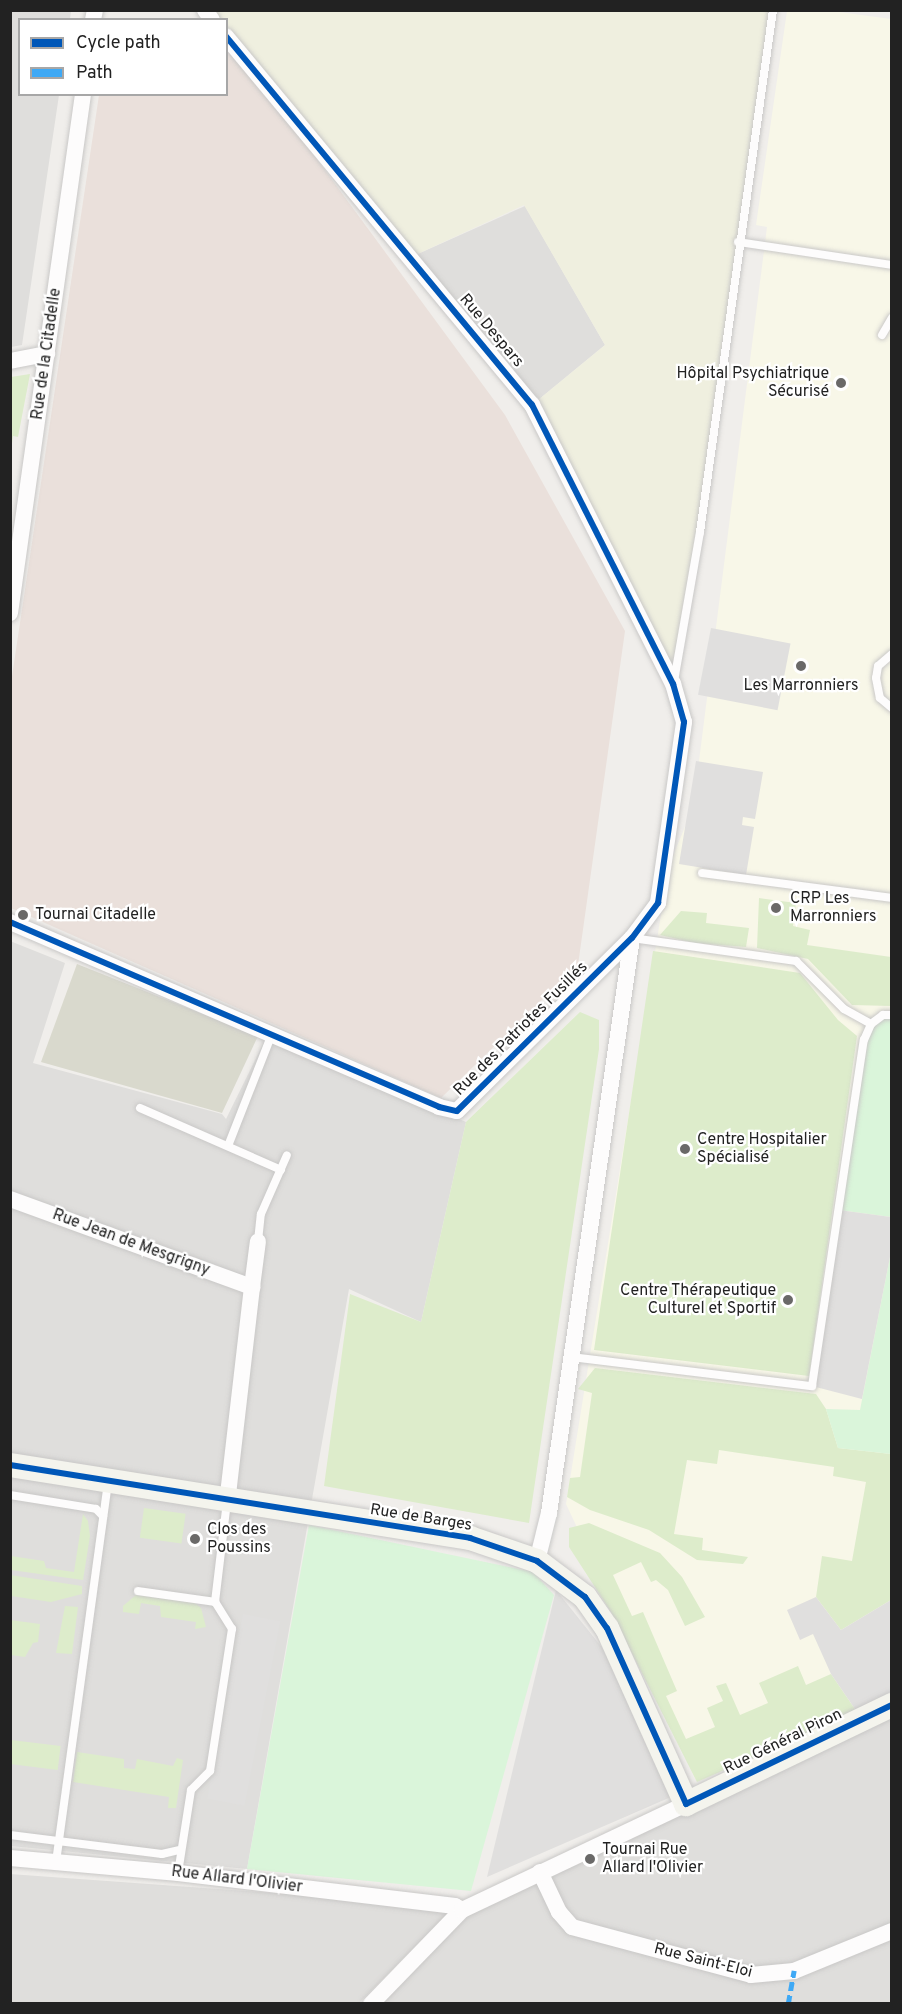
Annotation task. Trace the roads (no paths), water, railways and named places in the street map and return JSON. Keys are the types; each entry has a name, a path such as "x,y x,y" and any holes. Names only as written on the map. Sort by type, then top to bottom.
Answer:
{"street":[{"name":"Rue Despars","path":"228,38 532,405 673,684"},
{"name":"Rue de la Citadelle","path":"10,613 83,96"},
{"path":"10,361 47,354"},
{"name":"Rue des Patriotes Fusillés","path":"10,922 439,1107 457,1111 632,938 658,903 684,722 673,684"},
{"name":"Rue des Patriotes Fusillés","path":"537,1561 549,1513 632,938"},
{"name":"Rue Jean de Mesgrigny","path":"10,1199 252,1287"},
{"path":"226,1502 258,1241"},
{"name":"Rue de Barges","path":"10,1465 226,1502 470,1538 537,1561 585,1597 607,1628 686,1804"},
{"name":"Rue Général Piron","path":"371,2004 462,1910 891,1706"},
{"name":"Rue Allard l'Olivier","path":"10,1858 178,1873 455,1906 462,1910"},
{"name":"Rue Saint-Eloi","path":"540,1872 559,1912 572,1927 751,1975 794,1971 891,1931"}],"lane":[{"path":"673,684 699,532 738,242 773,10"},
{"path":"738,242 891,265"},
{"path":"882,335 891,318"},
{"path":"891,654 878,666 876,678 880,698 891,708"},
{"path":"702,873 891,898"},
{"path":"632,938 796,961 844,1009 871,1024"},
{"path":"571,1357 812,1386 864,1040 871,1024 883,1015 891,1015"},
{"path":"228,1146 272,1034"},
{"path":"140,1108 281,1170"},
{"path":"258,1241 261,1214 287,1155"},
{"path":"56,1862 108,1481"},
{"path":"10,1495 96,1509 103,1516"},
{"path":"178,1873 179,1850 191,1790 210,1771 232,1629 214,1602 226,1502"},
{"path":"138,1592 214,1602"},
{"path":"10,1835 58,1839 162,1854 179,1850"}],"place":[{"name":"Hôpital Psychiatrique Sécurisé","path":"841,383"},
{"name":"Les Marronniers","path":"801,666"},
{"name":"CRP Les Marronniers","path":"776,908"},
{"name":"Tournai Citadelle","path":"23,915"},
{"name":"Centre Hospitalier Spécialisé","path":"685,1149"},
{"name":"Centre Thérapeutique Culturel et Sportif","path":"788,1300"},
{"name":"Clos des Poussins","path":"195,1539"},
{"name":"Tournai Rue Allard l'Olivier","path":"590,1859"}]}
